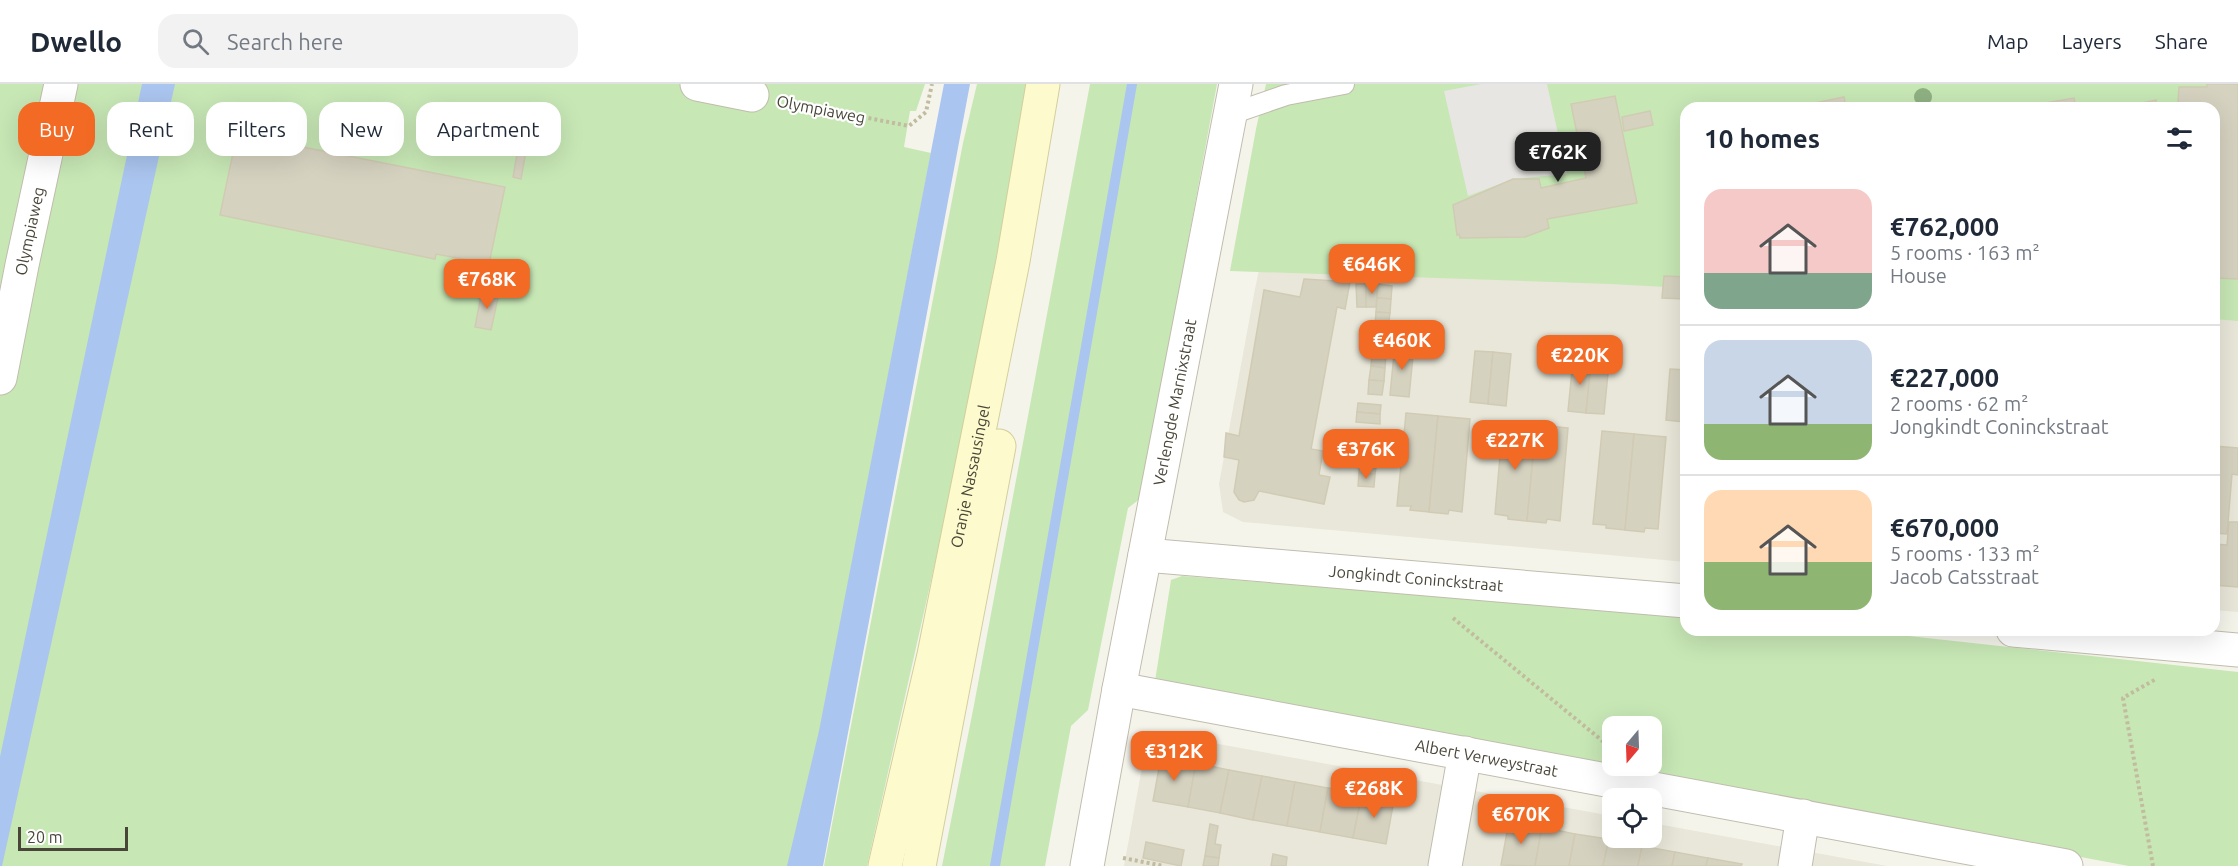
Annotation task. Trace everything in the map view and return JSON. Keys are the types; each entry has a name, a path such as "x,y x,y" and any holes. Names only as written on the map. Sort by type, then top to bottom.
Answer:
{"main road":[{"name":"Oranje Nassausingel","path":"885,866 937,644 1013,261 1043,84"},
{"name":"Oranje Nassausingel","path":"919,866 1066,84"}],"street":[{"name":"Olympiaweg","path":"0,378 61,84"},
{"path":"697,84 752,95"},
{"name":"Verlengde Marnixstraat","path":"1087,866 1233,99"},
{"name":"Jongkindt Coninckstraat","path":"1145,555 1680,600"},
{"path":"2080,636 2238,650"},
{"name":"Albert Verweystraat","path":"1119,689 2066,866"},
{"path":"1445,866 1465,753"},
{"path":"1795,866 1803,816"}],"lane":[{"name":"Verlengde Marnixstraat","path":"1233,99 1286,95 1344,84"}],"path":[{"name":"Olympiaweg","path":"752,95 909,126 926,112 932,84"},
{"path":"1448,614 1602,741"},
{"path":"2152,866 2123,698 2162,676"}],"shaded area":[{"path":"1298,84 2238,84 2238,612 2220,610 2220,102 1680,102 1680,561 1243,522 1223,512 1219,484 1255,289"},
{"path":"1481,84 1547,84 1567,174 1513,179 1468,196 1444,91"},
{"path":"1158,733 1602,814 1602,848 1662,848 1662,825 1887,866 1124,866 1145,751"}],"green space":[{"path":"0,84 925,84 916,111 910,111 904,147 931,153 811,776 790,866 0,866"},
{"path":"977,84 1029,84 956,469 867,866 824,866 963,143"},
{"path":"1090,84 1217,84 1141,498 1128,508 1088,710 1071,726 1045,866 942,866 974,705"},
{"path":"1266,84 2238,84 2238,321 2220,320 2220,102 1680,102 1680,288 1230,271"},
{"path":"1182,576 1680,615 1680,636 1909,636 2238,672 2238,866 2129,866 1644,776 1662,776 1662,716 1602,716 1602,768 1169,688 1155,681 1171,580"}],"water":[{"path":"142,84 175,84 171,102 138,102"},
{"path":"944,84 970,84 823,866 787,866 819,731"},
{"path":"127,156 159,156 2,866 0,866 0,757"}],"building":[{"path":"2238,84 2238,279 2220,278 2220,102 2178,102 2179,87"},
{"path":"1615,96 1637,203 1547,219 1549,228 1525,237 1460,238 1459,234 1457,235 1453,205 1513,179 1539,179 1541,188 1586,178 1571,104"},
{"path":"1844,97 1845,102 1820,102"},
{"path":"2074,98 2075,102 2051,102"},
{"path":"1650,111 1653,125 1624,131 1622,117"},
{"path":"307,148 319,150 319,156 348,156 505,187 489,264 436,254 435,259 220,215 232,156 307,156"},
{"path":"517,156 525,156 521,179 513,177"},
{"path":"1664,276 1680,277 1680,299 1662,298"},
{"path":"1304,279 1350,282 1345,309 1337,307 1311,449 1323,451 1319,475 1330,477 1324,504 1259,491 1254,500 1244,502 1239,500 1234,492 1239,460 1224,457 1226,433 1239,436 1264,290 1300,297"},
{"path":"1356,284 1366,284 1366,307 1357,307"},
{"path":"1366,284 1378,284 1376,307 1366,307"},
{"path":"1378,284 1392,286 1391,299 1377,298"},
{"path":"482,290 499,293 491,330 475,327"},
{"path":"1377,298 1391,299 1390,313 1376,312"},
{"path":"1376,312 1390,313 1388,327 1375,326"},
{"path":"1375,326 1388,327 1387,340 1373,339"},
{"path":"1373,339 1387,340 1386,354 1372,352"},
{"path":"1395,344 1414,346 1409,397 1390,395"},
{"path":"1475,351 1493,352 1488,404 1470,402"},
{"path":"1372,352 1386,354 1385,368 1371,366"},
{"path":"1493,352 1511,354 1506,406 1488,404"},
{"path":"1573,360 1591,362 1586,413 1568,411"},
{"path":"1591,362 1609,363 1604,414 1586,413"},
{"path":"1371,366 1385,368 1384,381 1369,380"},
{"path":"1670,369 1680,370 1680,422 1666,420"},
{"path":"1369,380 1384,381 1382,395 1368,394"},
{"path":"1358,403 1381,405 1380,414 1357,412"},
{"path":"1357,412 1380,414 1380,424 1356,422"},
{"path":"1406,413 1438,416 1429,512 1410,510 1411,506 1397,506"},
{"path":"1438,416 1470,419 1462,512 1449,510 1448,514 1429,512"},
{"path":"1503,422 1536,425 1527,521 1508,519 1508,516 1495,514"},
{"path":"1536,425 1568,428 1560,521 1547,519 1546,523 1527,521"},
{"path":"1363,431 1379,433 1378,447 1361,445"},
{"path":"1602,431 1634,434 1625,530 1593,524"},
{"path":"1634,434 1666,437 1658,529 1645,528 1644,532 1625,530"},
{"path":"1361,445 1378,447 1377,460 1360,459"},
{"path":"2220,446 2238,448 2238,475 2232,474 2227,534 2220,533"},
{"path":"1360,459 1377,460 1375,474 1359,473"},
{"path":"1359,473 1375,474 1374,487 1358,486"},
{"path":"2229,522 2238,522 2238,587 2220,586 2220,544 2227,545"},
{"path":"1161,757 1196,763 1188,807 1153,801"},
{"path":"1196,763 1229,770 1220,813 1188,807"},
{"path":"1229,770 1262,776 1253,820 1220,813"},
{"path":"1262,776 1295,782 1287,826 1253,820"},
{"path":"1295,782 1328,788 1320,832 1287,826"},
{"path":"1328,788 1362,794 1353,838 1320,832"},
{"path":"1362,794 1394,800 1386,844 1353,838"},
{"path":"1509,821 1542,827 1535,866 1501,865"},
{"path":"1210,824 1218,826 1215,844 1221,845 1219,858 1205,856"},
{"path":"1542,827 1575,834 1569,866 1535,866"},
{"path":"1575,834 1602,838 1602,848 1607,848 1603,866 1569,866"},
{"path":"1146,842 1184,850 1181,866 1143,858"},
{"path":"1607,848 1642,848 1638,866 1603,866"},
{"path":"1642,848 1675,852 1672,866 1638,866"},
{"path":"1675,852 1708,858 1706,866 1672,866"},
{"path":"1273,854 1287,857 1286,866 1271,866"},
{"path":"1205,856 1219,858 1218,866 1203,866"},
{"path":"1708,858 1742,864 1741,866 1706,866"}],"waterway":[{"path":"995,866 1132,84"}]}
